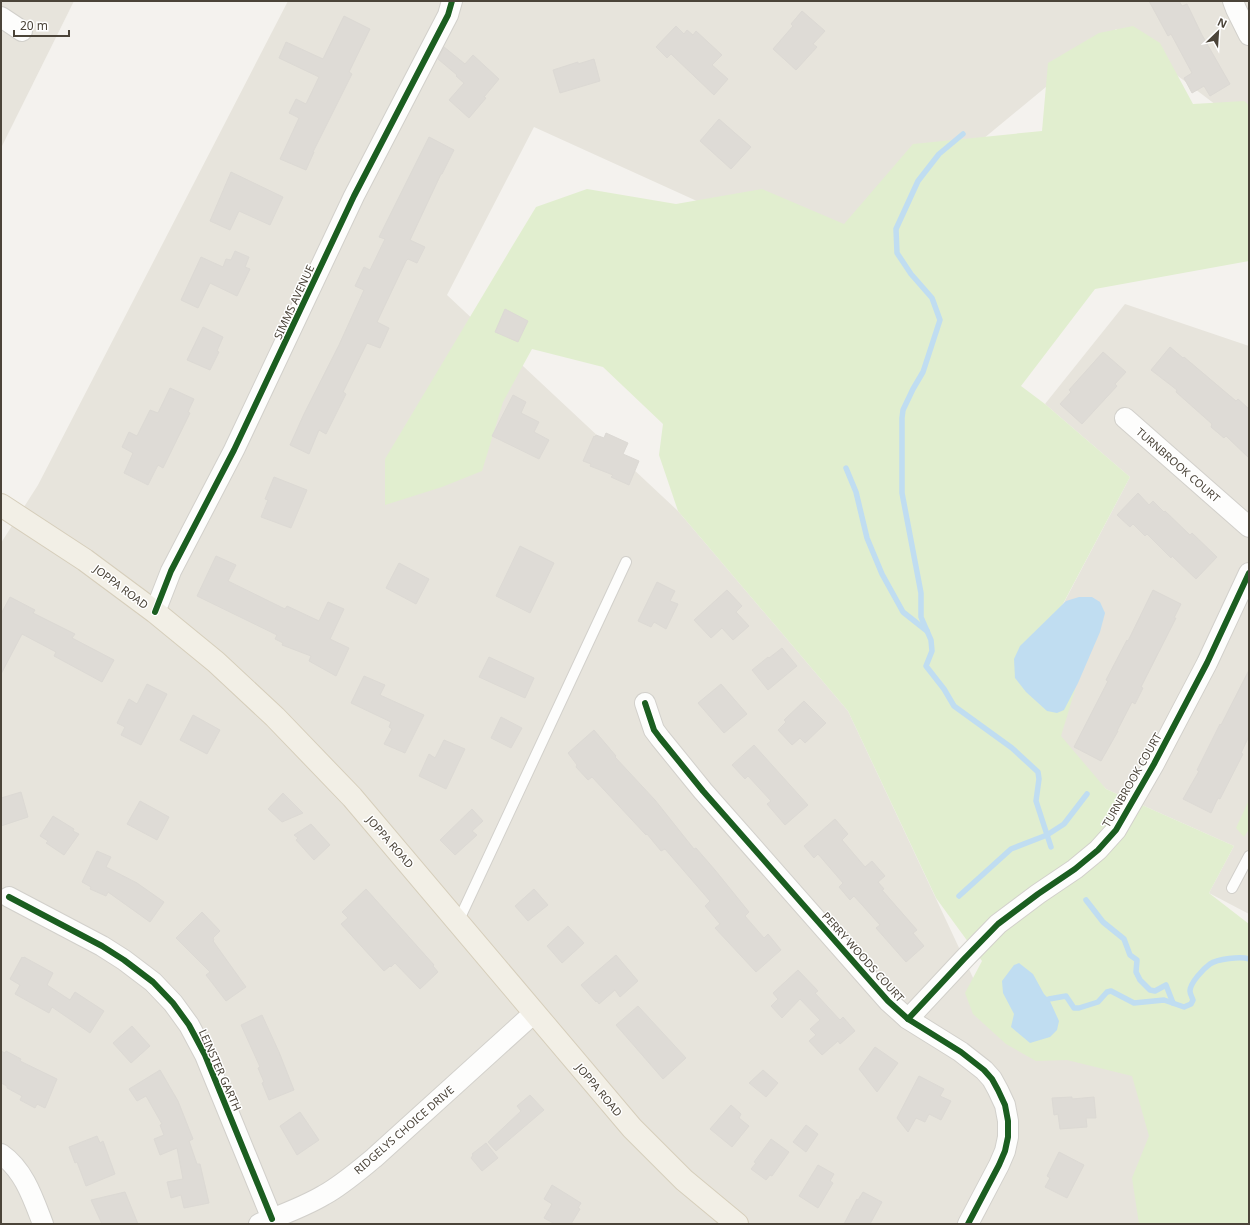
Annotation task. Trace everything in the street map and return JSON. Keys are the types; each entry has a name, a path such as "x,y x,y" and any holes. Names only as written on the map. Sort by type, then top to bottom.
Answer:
{"main road":[{"name":"JOPPA ROAD","path":"1,505 85,560 155,612 216,662 303,744 352,798 458,922 615,1109 651,1148 684,1180 738,1224"}],"street":[{"name":"SIMMS AVENUE","path":"155,612 171,571 234,450 354,196 448,14 452,1"},
{"path":"1233,1 1249,35"},
{"path":"1,18 22,30"},
{"name":"TURNBROOK COURT","path":"1125,418 1249,527"},
{"name":"TURNBROOK COURT","path":"908,1019 998,924 1075,869 1098,850 1116,830 1154,764 1207,662 1249,573"},
{"name":"PERRY WOODS COURT","path":"645,703 654,730 699,786 861,972 888,1001 908,1019 961,1052 984,1070 992,1079 1005,1105 1008,1121 1008,1137 1005,1151 999,1165 968,1224"},
{"name":"LEINSTER GARTH","path":"9,897 102,946 124,960 153,982 173,1003 189,1025 205,1055 268,1222"},
{"name":"RIDGELYS CHOICE DRIVE","path":"268,1222 325,1195 348,1180 534,1013"},
{"path":"1,1154 10,1160 30,1191 43,1224"}],"lane":[{"path":"458,922 626,562"},
{"path":"1232,888 1249,856"}],"shaded area":[{"path":"1,1 74,1 1,148"},
{"path":"288,1 1249,1 1249,130 1116,29 833,263 534,127 447,295 678,511 848,711 998,1031 1150,1066 1174,1224 1,1224 1,543 38,485"},
{"path":"1125,304 1249,346 1249,914 1209,893 1234,846 1106,789 1016,694 1130,477 1045,404"}],"green space":[{"path":"1133,26 1160,43 1193,104 1244,101 1249,105 1249,261 1095,289 1021,386 1045,404 1130,477 1046,636 1073,657 1075,690 1061,736 1106,789 1234,846 1209,893 1249,924 1249,1224 1139,1224 1132,1178 1149,1136 1132,1076 1067,1060 1036,1061 1006,1044 973,1014 965,993 982,961 936,898 848,711 678,511 659,455 663,424 603,367 532,349 503,402 482,471 442,487 385,505 385,459 536,207 587,189 676,204 762,189 844,224 913,144 1042,131 1048,63 1099,33"},
{"path":"1249,800 1249,829 1244,837 1236,828"}],"water":[{"path":"1079,597 1092,597 1100,602 1105,613 1100,632 1078,683 1064,710 1057,713 1047,711 1026,692 1015,678 1014,659 1020,646 1066,601"},
{"path":"1019,963 1033,974 1044,994 1049,999 1059,1021 1057,1030 1050,1037 1030,1043 1011,1027 1014,1014 1003,993 1002,981 1014,965"}],"building":[{"path":"1149,1 1179,1 1182,6 1187,4 1202,35 1230,84 1210,96 1204,86 1192,93 1184,78 1192,73 1171,34 1168,36"},
{"path":"802,11 825,31 813,44 817,47 796,70 773,49 793,26 791,24"},
{"path":"344,16 370,29 349,72 352,74 313,152 306,170 280,159 299,118 289,113 296,99 306,104 319,77 279,58 286,42 323,59"},
{"path":"676,26 684,34 687,30 693,35 696,31 722,55 712,65 728,79 714,95 671,54 667,58 656,47"},
{"path":"444,47 465,64 473,55 499,79 484,97 486,98 469,118 449,100 464,83 438,59"},
{"path":"594,59 600,81 560,93 553,70 578,62 578,64"},
{"path":"719,119 751,147 731,169 700,141"},
{"path":"429,137 454,150 410,240 425,247 417,263 408,259 406,261 377,322 389,328 380,348 367,343 343,392 346,394 326,434 319,430 309,454 290,445 364,290 355,286 364,267 370,270 385,239 379,237"},
{"path":"231,172 283,197 270,225 239,211 230,230 210,221"},
{"path":"235,251 249,257 245,267 250,269 237,296 210,283 198,308 181,300 201,257 223,267 226,259 231,260"},
{"path":"505,309 528,321 518,342 495,332"},
{"path":"203,327 223,337 217,351 219,352 210,370 187,360"},
{"path":"1170,347 1236,401 1238,399 1249,409 1249,458 1226,436 1224,438 1211,427 1212,424 1176,392 1177,390 1151,370"},
{"path":"1103,352 1126,372 1115,384 1117,386 1082,424 1060,404 1071,392 1069,390"},
{"path":"170,388 194,399 188,412 190,413 163,468 158,465 148,485 124,473 133,453 122,447 129,432 137,436 150,410 158,413"},
{"path":"513,395 526,402 521,413 539,422 534,432 549,440 539,459 492,436"},
{"path":"606,433 628,443 623,454 639,461 629,485 611,477 613,475 590,466 591,464 583,461 594,436 595,437 596,435 604,438"},
{"path":"274,477 307,490 291,528 261,517 268,500 265,499"},
{"path":"1138,493 1149,505 1153,501 1190,535 1192,533 1217,557 1196,579 1172,556 1171,558 1147,534 1145,536 1133,524 1130,527 1117,515"},
{"path":"520,546 554,563 530,613 496,596"},
{"path":"216,556 236,565 228,581 285,609 287,606 319,621 328,602 344,609 330,639 349,648 336,676 309,661 311,656 282,645 283,643 275,639 277,635 197,596"},
{"path":"399,563 429,579 416,604 386,588"},
{"path":"657,582 675,591 670,601 678,604 666,629 654,622 651,627 638,621"},
{"path":"727,590 742,606 736,612 749,626 733,640 722,628 711,638 694,620"},
{"path":"1153,590 1181,604 1174,618 1176,618 1141,687 1143,688 1135,704 1132,702 1101,761 1074,747 1108,681 1106,680 1127,640 1128,641"},
{"path":"10,597 35,610 33,613 75,634 72,638 114,660 102,682 54,656 56,652 22,634 1,674 1,614"},
{"path":"782,648 797,666 768,690 752,670"},
{"path":"489,657 534,678 525,698 479,677"},
{"path":"1249,670 1249,736 1241,753 1243,754 1220,799 1218,798 1211,813 1183,799 1199,771 1197,770"},
{"path":"364,676 385,685 380,695 424,715 405,753 384,744 392,729 389,727 391,722 351,703"},
{"path":"147,684 167,694 141,745 121,735 125,727 117,723 129,699 137,704"},
{"path":"721,684 747,714 724,733 698,703"},
{"path":"804,701 826,723 805,743 800,738 792,745 778,730 786,722 784,720"},
{"path":"193,715 220,730 207,754 180,740"},
{"path":"501,717 522,728 511,748 491,738"},
{"path":"594,730 616,756 615,757 655,800 694,849 696,848 715,870 749,912 745,916 764,938 768,934 781,950 756,972 715,928 720,924 705,906 710,901 665,849 661,851 647,834 646,835 592,777 588,780 576,767 577,765 568,753"},
{"path":"444,740 465,749 446,789 419,776 429,754 435,758"},
{"path":"754,745 808,805 785,825 767,804 771,801 748,776 745,779 732,765"},
{"path":"21,792 28,817 1,826 1,798"},
{"path":"283,793 303,813 282,822 268,809"},
{"path":"140,801 169,817 157,840 127,824"},
{"path":"472,809 483,821 472,831 477,835 455,855 440,840"},
{"path":"53,816 74,829 73,831 79,834 64,855 46,843 48,841 40,836"},
{"path":"835,819 848,834 842,840 865,867 872,861 885,876 878,882 884,889 882,890 917,930 913,933 924,946 906,962 876,928 880,925 854,896 850,900 839,887 843,883 818,854 814,858 804,846"},
{"path":"311,824 330,845 314,860 296,840 298,838 294,835"},
{"path":"97,851 111,857 106,867 137,883 164,902 150,922 108,892 106,896 90,889 91,887 82,882"},
{"path":"366,889 434,965 433,966 438,972 420,989 395,963 384,971 341,924 348,918 342,912"},
{"path":"534,889 548,905 528,921 515,906"},
{"path":"202,912 220,931 213,938 213,941 246,987 226,1001 206,975 210,972 176,938"},
{"path":"568,926 584,943 562,963 547,946"},
{"path":"616,955 638,981 620,997 615,990 599,1004 581,985"},
{"path":"22,957 53,973 47,985 70,1000 75,992 104,1011 90,1033 52,1007 49,1013 15,994 20,985 10,979"},
{"path":"798,970 818,991 815,993 840,1020 843,1017 855,1031 840,1044 838,1041 822,1055 809,1041 816,1035 810,1029 820,1020 800,999 782,1018 771,1006 778,999 773,993"},
{"path":"638,1006 686,1058 663,1079 616,1025"},
{"path":"262,1015 294,1090 269,1100 262,1083 264,1082 258,1068 260,1067 241,1025"},
{"path":"132,1026 150,1046 131,1063 113,1043"},
{"path":"875,1047 898,1063 877,1092 859,1069"},
{"path":"1,1051 5,1053 6,1051 21,1059 20,1061 57,1079 45,1108 37,1104 35,1108 20,1100 22,1096 1,1083"},
{"path":"160,1070 178,1101 193,1139 189,1141 197,1164 200,1164 209,1203 184,1208 181,1195 171,1198 167,1182 183,1179 177,1148 160,1155 154,1139 164,1135 160,1125 162,1124 146,1096 137,1101 129,1089"},
{"path":"763,1070 778,1083 766,1097 749,1083"},
{"path":"919,1076 944,1089 940,1096 951,1101 941,1120 929,1114 925,1122 916,1118 908,1132 897,1118"},
{"path":"530,1095 544,1110 496,1151 488,1142 521,1111 517,1106"},
{"path":"1072,1097 1072,1099 1094,1097 1096,1118 1086,1118 1087,1127 1060,1129 1058,1114 1054,1115 1052,1098"},
{"path":"731,1105 741,1114 739,1118 749,1126 732,1147 710,1129"},
{"path":"300,1112 319,1140 297,1155 280,1126"},
{"path":"806,1125 818,1134 806,1152 793,1142"},
{"path":"97,1136 100,1143 103,1141 115,1174 86,1186 77,1162 75,1163 69,1147"},
{"path":"771,1139 789,1152 772,1176 770,1175 766,1180 751,1169 756,1163 754,1162"},
{"path":"486,1143 498,1158 482,1171 471,1158 473,1155 472,1154"},
{"path":"1059,1152 1084,1165 1067,1198 1045,1187 1050,1178 1047,1176"},
{"path":"818,1165 834,1174 830,1181 833,1183 818,1208 799,1196"},
{"path":"552,1185 581,1203 578,1208 580,1209 571,1224 555,1224 544,1218 552,1204 544,1199"},
{"path":"125,1192 138,1224 102,1224 91,1200"},
{"path":"863,1192 882,1202 870,1224 844,1224 857,1199 858,1200"}],"waterway":[{"path":"963,134 939,154 918,181 896,229 897,253 911,274 932,298 940,320 923,372 903,410 902,493 921,593 921,617 931,640 932,651 926,666 944,689 954,706 1012,748 1038,772 1039,779 1036,801 1051,847"},
{"path":"846,468 856,492 867,538 882,574 903,612 927,631"},
{"path":"959,896 1011,849 1047,835 1064,824 1087,794"},
{"path":"1086,900 1103,922 1124,939 1130,955 1137,960 1136,972 1140,980 1150,990 1155,991 1166,985 1173,1003"},
{"path":"1049,999 1066,996 1074,1008 1079,1008 1098,1002 1107,992 1111,991 1134,1003 1164,1000 1184,1007 1191,1004 1193,1000 1190,991 1194,980 1210,964 1229,958 1249,959"}],"cycle path":[{"path":"155,612 171,571 234,450 354,196 448,15 452,1"},
{"path":"908,1019 998,924 1075,869 1098,850 1116,830 1154,764 1207,663 1249,573"},
{"path":"645,703 654,730 703,791 888,1001 908,1019 961,1052 984,1070 992,1079 1005,1105 1008,1121 1008,1137 1005,1151 999,1165 968,1224"},
{"path":"9,897 102,946 124,960 153,982 173,1003 189,1025 205,1055 272,1219"}]}
